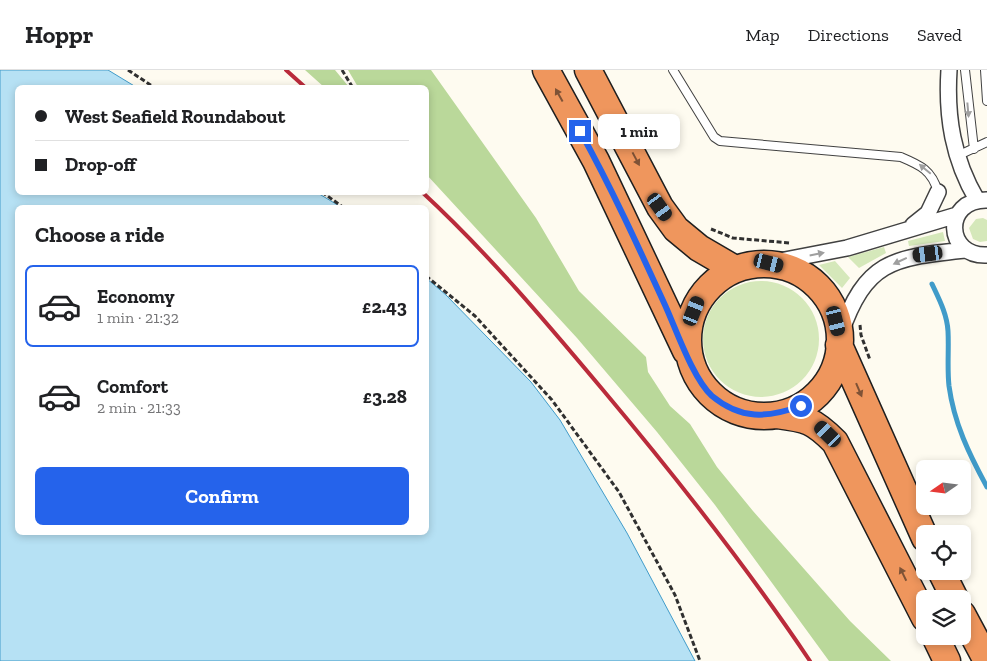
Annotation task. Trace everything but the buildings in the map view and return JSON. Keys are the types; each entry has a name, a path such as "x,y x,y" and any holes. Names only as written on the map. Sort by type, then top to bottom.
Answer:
{"highway":[{"path":"546,70 596,161 690,358 695,374 711,395 733,410 749,415 776,415 805,419 820,428 835,442 916,600"},
{"path":"588,70 660,207 676,229 699,248 735,269"},
{"path":"690,358 689,323 699,298 717,279 735,269 769,263 795,270 817,284 833,308 846,334 920,525"},
{"path":"776,415 801,406 824,386 838,357 846,334"},
{"path":"971,631 987,661"},
{"path":"939,645 947,661"}],"street":[{"path":"949,70 948,119 971,205 955,234 965,250"},
{"path":"908,229 928,213 938,192"},
{"path":"769,263 847,248 908,229 971,205"},
{"path":"846,334 850,305 867,281 880,270 910,256 965,250 976,255 987,255"}],"lane":[{"path":"673,70 714,137 720,142 901,157 919,164 929,172 938,192"},
{"path":"957,156 982,147 965,70"},
{"path":"985,70 987,101"}],"path":[{"path":"128,70 150,85"},
{"path":"342,70 351,85"},
{"path":"326,195 340,205"},
{"path":"706,226 733,238 793,243"},
{"path":"429,278 475,316 552,400 618,492 675,595 700,661"},
{"path":"846,334 861,335 871,362"}],"green space":[{"path":"305,70 335,70 347,85 322,85"},
{"path":"348,70 431,70 536,218 579,291 646,357 648,372 670,406 690,424 717,467 753,511 850,621 891,661 829,661 715,505 657,432 577,338 429,177 429,85 357,85"},
{"path":"983,218 987,220 987,241 980,242 973,239 969,228 976,219"},
{"path":"943,232 945,241 909,246 908,241"},
{"path":"884,247 886,253 859,268 848,257"},
{"path":"835,261 850,278 842,288 819,265"},
{"path":"761,281 783,285 802,298 815,317 819,339 815,361 802,380 783,393 761,397 739,393 720,380 707,361 703,339 707,317 720,298 739,285"}],"water":[{"path":"0,70 108,70 133,85 15,85 15,195 321,195 338,205 15,205 15,535 429,535 429,281 446,295 531,382 560,420 627,533 695,661 0,661"}],"waterway":[{"path":"932,284 946,319 948,379 958,426 987,487"}],"railway":[{"path":"286,70 303,85"},
{"path":"425,195 516,288 630,423 736,557 810,661"}],"route":[{"path":"580,131 650,271 690,358 695,374 711,395 733,410 749,415 776,415 801,406"}]}
